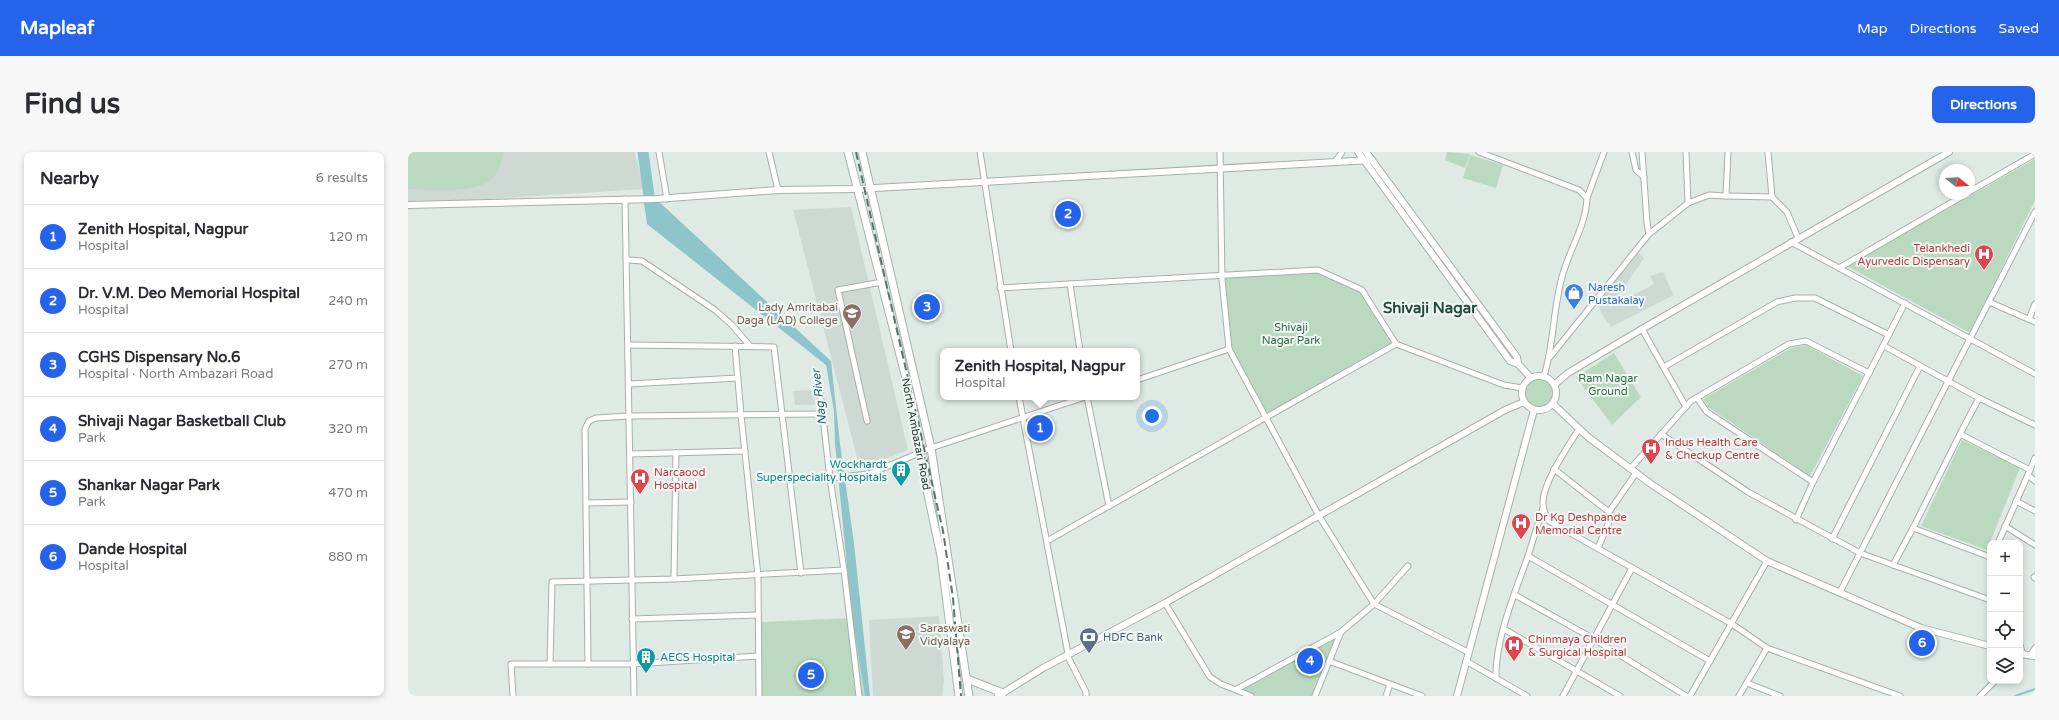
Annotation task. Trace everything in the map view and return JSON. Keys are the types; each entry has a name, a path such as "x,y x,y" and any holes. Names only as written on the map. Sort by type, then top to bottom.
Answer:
{"main road":[{"name":"North Ambazari Road","path":"848,152 912,402 920,454 941,556 959,693"},
{"name":"North Ambazari Road","path":"862,152 931,448 969,696"},
{"path":"967,679 1001,695"},
{"path":"952,696 959,693"}],"street":[{"path":"659,152 667,199"},
{"path":"769,152 778,190"},
{"path":"980,152 1010,348"},
{"path":"1220,152 1222,275 1229,349 1318,515 1374,604 1468,652"},
{"path":"1335,162 1342,152"},
{"path":"1358,152 1510,361 1518,364 1531,378"},
{"path":"1366,152 1517,357 1518,364"},
{"path":"1479,152 1579,190 1587,198"},
{"path":"1544,376 1550,358 1562,276 1586,210 1587,198 1604,152"},
{"path":"1632,152 1636,170 1644,177"},
{"path":"1642,152 1649,234"},
{"path":"1686,152 1688,203"},
{"path":"1726,196 1728,152"},
{"path":"1768,152 1772,197 1787,212 1798,238"},
{"path":"1554,385 1568,373 1642,329 1790,242 1949,152"},
{"path":"1975,189 2035,154"},
{"path":"408,205 667,199 778,190 857,189 1372,160"},
{"path":"1550,358 1649,234 1688,203 1709,195 1772,197"},
{"path":"625,199 628,260 634,696"},
{"path":"1839,268 1956,200"},
{"path":"1840,592 2034,216"},
{"path":"1790,242 1906,303 2035,374"},
{"path":"628,260 642,261 715,310 732,325 750,346"},
{"path":"1000,288 1318,270 1362,290 1396,344 1504,385 1522,388"},
{"path":"867,421 838,290 881,282"},
{"path":"1070,284 1080,348"},
{"path":"1664,367 1777,302 1794,298 1815,298 1889,335"},
{"path":"1989,302 2035,322"},
{"path":"1796,520 1813,482 1906,303"},
{"path":"2029,319 2035,304"},
{"path":"1642,329 1686,406"},
{"path":"1630,469 1686,406 1789,344 1806,341 1869,373"},
{"path":"1047,541 1396,344"},
{"path":"629,345 774,347 801,573"},
{"path":"735,346 758,576 759,696"},
{"path":"1884,346 1979,398 2035,425"},
{"path":"1140,379 1229,349"},
{"path":"1832,539 1920,366"},
{"path":"1522,388 1524,402 1534,410 1544,410 1553,404 1556,395 1554,385 1544,376"},
{"path":"1522,388 1531,378 1544,376"},
{"path":"629,384 738,378"},
{"path":"819,383 821,414 844,570 859,696"},
{"path":"1697,398 1707,412 1813,482"},
{"path":"1894,565 1979,398"},
{"path":"1020,400 1069,656 1086,692 1086,696"},
{"path":"831,478 869,474 920,454 931,448 1077,400"},
{"path":"1087,400 1109,506"},
{"path":"1001,695 1044,668 1069,656 1165,603 1505,410 1524,402"},
{"path":"1553,404 1588,437 1630,469 1767,561 1920,628 1987,645"},
{"path":"1457,696 1534,410"},
{"path":"588,664 585,429 589,421 596,418 630,416 821,414"},
{"path":"1496,678 1496,665 1504,629 1554,469 1579,429"},
{"path":"1661,434 1748,492 1832,539 1860,553 1987,599"},
{"path":"1960,434 2029,473 2035,480"},
{"path":"630,454 745,451"},
{"path":"674,579 676,453"},
{"path":"1999,540 2035,458"},
{"path":"1554,469 1610,512 1611,518 1598,548"},
{"path":"1610,512 1636,473"},
{"path":"2016,501 2035,511"},
{"path":"586,503 631,502"},
{"path":"1543,507 1549,521 1732,624 1767,648 1900,696"},
{"path":"2005,526 2035,545"},
{"path":"1913,528 1987,556"},
{"path":"1528,556 1710,661"},
{"path":"1690,696 1767,561"},
{"path":"1237,689 1341,632 1374,604 1408,566"},
{"path":"1563,696 1632,568"},
{"path":"550,664 552,582 758,576 844,570"},
{"path":"1515,595 1594,639 1686,696"},
{"path":"1165,603 1210,677 1221,684 1237,689 1251,696"},
{"path":"632,619 758,615"},
{"path":"1504,629 1620,696"},
{"path":"1315,696 1341,632"},
{"path":"1739,696 1767,648"},
{"path":"2033,656 2035,648"},
{"path":"513,696 511,664 633,664 758,656"},
{"path":"1329,661 1422,696"},
{"path":"1466,661 1527,696"},
{"path":"1747,683 1780,696"},
{"path":"1386,696 1390,684"},
{"path":"1980,696 1992,684"}],"shaded area":[{"path":"408,152 634,152 645,189 408,204"},
{"name":"Lady Amritabai Daga (LAD) College","path":"851,207 908,450 860,469 793,210"},
{"path":"1634,249 1644,258 1609,308 1654,284 1650,276 1663,272 1674,295 1611,327 1602,314 1597,302"},
{"path":"813,390 815,405 795,405 793,391"},
{"name":"Saraswati Vidyalaya","path":"939,616 944,681 942,696 873,696 869,620"}],"green space":[{"path":"408,152 503,152 498,171 491,180 473,187 439,190 408,189"},
{"path":"1447,152 1470,154 1465,168 1445,160"},
{"path":"1470,155 1503,165 1496,188 1463,178"},
{"path":"2035,159 2035,200 1970,333 1847,266 1963,200 1975,200 1975,193"},
{"name":"Shivaji Nagar Park","path":"1317,270 1362,290 1396,344 1266,417 1229,349 1222,275"},
{"path":"1806,345 1863,376 1810,476 1708,407 1703,399 1791,348"},
{"name":"Ram Nagar Ground","path":"1614,353 1641,397 1612,425 1576,377"},
{"path":"1539,380 1548,384 1552,393 1548,402 1539,406 1530,402 1526,393 1530,384"},
{"path":"1962,440 2020,468 1991,540 1987,540 1987,550 1921,526"},
{"path":"852,618 865,696 761,696 761,622"},
{"path":"1341,632 1314,696 1255,696 1241,689"}],"water":[{"path":"656,199 831,361 840,444 854,543 870,696 865,696 852,618 835,444 834,411 826,365 647,224 644,203"}],"waterway":[{"name":"Nag River","path":"643,152 651,211"},
{"path":"2015,696 2035,689"}],"railway":[{"path":"856,152 943,531 953,598 961,696"}],"place":[{"name":"Dr. V.M. Deo Memorial Hospital","path":"1068,214"},
{"name":"Telankhedi Ayurvedic Dispensary","path":"1984,271"},
{"name":"CGHS Dispensary No.6","path":"927,307"},
{"name":"Naresh Pustakalay","path":"1574,310"},
{"name":"Lady Amritabai Daga (LAD) College","path":"852,330"},
{"name":"Zenith Hospital, Nagpur","path":"1040,428"},
{"name":"Indus Health Care & Checkup Centre","path":"1651,465"},
{"name":"Wockhardt Superspeciality Hospitals","path":"901,487"},
{"name":"Narcaood Hospital","path":"640,495"},
{"name":"Dr Kg Deshpande Memorial Centre","path":"1521,540"},
{"name":"Dande Hospital","path":"1922,643"},
{"name":"Saraswati Vidyalaya","path":"906,651"},
{"name":"HDFC Bank","path":"1089,654"},
{"name":"Shivaji Nagar Basketball Club","path":"1310,661"},
{"name":"Chinmaya Children & Surgical Hospital","path":"1514,662"},
{"name":"AECS Hospital","path":"646,674"},
{"name":"Shankar Nagar Park","path":"811,675"}],"district":[{"name":"Shivaji Nagar","path":"1430,308"}]}
